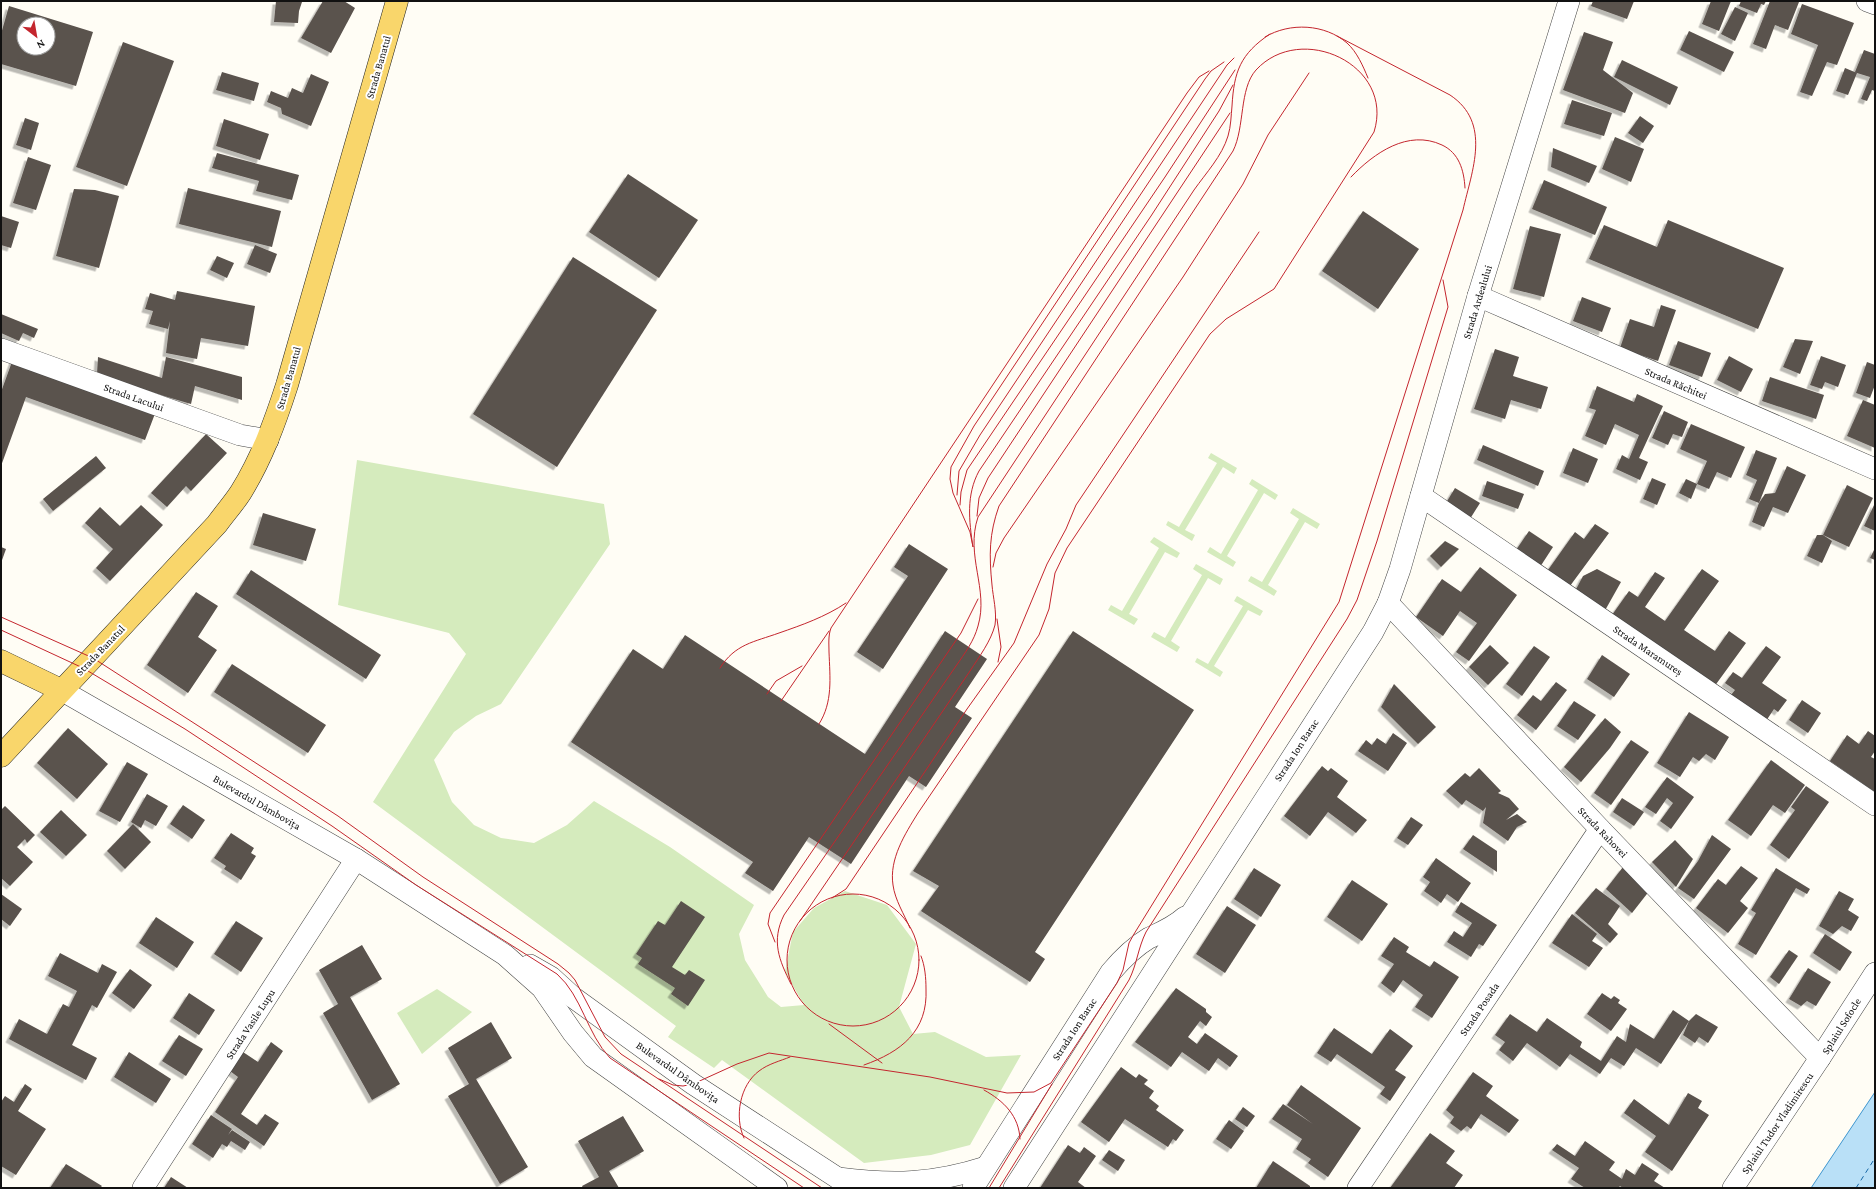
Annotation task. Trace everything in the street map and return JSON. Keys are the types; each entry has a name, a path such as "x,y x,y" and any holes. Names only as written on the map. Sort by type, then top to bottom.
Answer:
{"main road":[{"name":"Strada Banatul","path":"1,756 217,524 240,493 268,440 287,385 397,1"},
{"name":"Bulevardul Dâmbovița","path":"1,661 61,690"}],"street":[{"name":"Strada Ardealului","path":"1388,604 1400,569 1478,296 1569,1"},
{"path":"1868,1 1875,4"},
{"name":"Strada Răchitei","path":"1478,296 1875,469"},
{"name":"Strada Lacului","path":"1,349 240,435 268,440"},
{"name":"Strada Maramureș","path":"1421,496 1875,805"},
{"name":"Strada Rahovei","path":"1388,604 1600,829 1820,1058"},
{"name":"Strada Ion Barac","path":"1014,1188 1373,632 1388,604"},
{"name":"Bulevardul Dâmbovița","path":"61,690 356,860 505,956 542,988 573,1033 593,1056 776,1188"},
{"name":"Strada Posada","path":"1358,1188 1600,829"},
{"name":"Strada Vasile Lupu","path":"143,1188 356,860"},
{"name":"Strada Ion Barac","path":"972,1188 1111,972 1126,955 1136,947 1179,922 1202,896"},
{"name":"Bulevardul Dâmbovița","path":"505,956 538,969 579,1001 693,1084 845,1183"},
{"name":"Splaiul Sofocle","path":"1820,1058 1875,973"},
{"name":"Splaiul Tudor Vladimirescu","path":"1733,1188 1820,1058"},
{"path":"845,1183 940,1180 986,1167"}],"green space":[{"path":"1211,453 1237,468 1234,474 1223,467 1185,530 1195,535 1192,541 1166,525 1168,521 1179,527 1217,463 1208,458"},
{"path":"357,460 604,504 610,544 501,704 476,716 454,732 434,760 452,802 474,825 501,838 534,843 567,825 594,801 670,847 754,905 739,934 745,960 768,997 781,1007 804,1005 785,972 793,932 814,908 845,891 887,905 916,944 899,1007 913,1034 935,1032 986,1057 1021,1055 970,1145 931,1155 864,1163 722,1060 714,1068 668,1037 676,1026 373,802 466,654 449,633 338,605"},
{"path":"1252,479 1278,495 1275,500 1264,493 1227,556 1236,562 1233,567 1207,552 1210,547 1221,554 1258,490 1249,484"},
{"path":"1293,508 1320,524 1317,529 1305,522 1268,585 1277,591 1274,596 1248,581 1251,576 1262,582 1299,519 1290,513"},
{"path":"1154,537 1180,553 1177,558 1165,552 1129,614 1138,619 1134,625 1108,610 1111,605 1122,611 1159,548 1150,542"},
{"path":"1196,564 1223,579 1220,585 1208,578 1171,641 1180,647 1177,652 1151,637 1154,632 1165,638 1202,575 1193,569"},
{"path":"1237,596 1263,611 1260,616 1248,610 1214,666 1223,672 1220,677 1195,662 1197,658 1208,664 1243,606 1234,601"},
{"path":"437,989 472,1012 422,1054 397,1013"}],"water":[{"path":"1875,1092 1875,1188 1811,1188"}],"building":[{"path":"276,1 302,2 299,11 298,23 274,22"},
{"path":"323,1 344,1 355,8 331,53 301,38"},
{"path":"1593,1 1634,1 1627,19 1591,6"},
{"path":"1711,1 1731,1 1719,31 1702,24"},
{"path":"1741,1 1766,1 1764,5 1761,4 1757,13 1739,6"},
{"path":"1770,1 1799,2 1788,30 1775,25 1766,49 1753,44"},
{"path":"1802,4 1854,23 1837,65 1827,62 1812,96 1800,92 1818,45 1791,34"},
{"path":"9,6 41,16 16,16 16,56 56,56 56,21 93,32 76,86 1,64 1,34"},
{"path":"1735,7 1748,13 1735,41 1721,34"},
{"path":"1689,31 1734,52 1724,72 1680,50"},
{"path":"1584,32 1613,42 1603,70 1633,93 1625,113 1563,90"},
{"path":"123,42 174,61 127,186 76,167"},
{"path":"1864,50 1875,54 1875,91 1872,90 1867,101 1861,99 1870,77 1855,72"},
{"path":"1622,60 1678,87 1670,105 1614,77"},
{"path":"1845,68 1857,73 1848,95 1836,91"},
{"path":"222,72 259,83 254,101 216,90"},
{"path":"311,74 329,82 311,126 282,114 281,108 267,102 271,91 288,98 292,88 303,93"},
{"path":"1572,100 1612,113 1604,136 1564,124"},
{"path":"1640,116 1654,126 1643,143 1628,133"},
{"path":"25,118 39,123 31,150 16,145"},
{"path":"224,119 269,134 260,160 216,146"},
{"path":"1615,137 1644,149 1631,182 1602,169"},
{"path":"1553,148 1597,166 1589,183 1551,167"},
{"path":"217,153 299,175 292,200 256,191 259,181 212,168"},
{"path":"28,157 51,165 36,210 13,203"},
{"path":"628,174 698,220 659,278 589,232"},
{"path":"1544,180 1607,207 1595,235 1532,209"},
{"path":"188,188 281,211 272,247 179,224"},
{"path":"74,189 95,190 119,196 99,268 56,256"},
{"path":"1363,211 1419,249 1378,309 1322,271"},
{"path":"1,216 19,222 11,248 1,245"},
{"path":"1668,220 1784,268 1758,329 1589,259 1604,225 1657,247"},
{"path":"1530,226 1561,234 1544,297 1513,289"},
{"path":"255,245 277,254 270,273 247,264"},
{"path":"217,256 234,263 227,278 210,270"},
{"path":"573,257 657,310 557,467 473,414"},
{"path":"177,291 255,306 248,346 201,338 197,359 166,353 170,321 168,329 149,324 153,311 145,309 150,293 175,300"},
{"path":"1582,297 1611,308 1602,332 1573,321"},
{"path":"1661,305 1676,310 1658,361 1620,348 1630,319 1654,327"},
{"path":"1,314 38,329 34,338 23,333 19,341 1,333"},
{"path":"1795,339 1813,341 1800,374 1783,367"},
{"path":"1678,341 1711,353 1702,377 1669,365"},
{"path":"1495,349 1519,357 1513,376 1548,387 1541,409 1511,400 1505,419 1474,409"},
{"path":"1729,356 1753,369 1741,392 1717,380"},
{"path":"1821,356 1846,365 1838,387 1825,382 1822,389 1810,385"},
{"path":"98,357 162,378 166,357 242,377 242,400 195,386 191,404 164,396 97,374"},
{"path":"13,359 156,411 145,440 26,397 1,466 1,392"},
{"path":"1867,362 1875,365 1875,385 1870,398 1856,393"},
{"path":"1770,377 1824,395 1816,419 1762,401"},
{"path":"1597,386 1634,402 1637,394 1663,406 1639,458 1648,462 1640,480 1616,469 1622,455 1629,459 1639,435 1615,424 1606,445 1585,436 1596,410 1589,408"},
{"path":"1863,400 1875,405 1875,448 1847,436"},
{"path":"1664,411 1688,422 1682,437 1673,434 1668,445 1652,438"},
{"path":"1691,424 1745,447 1731,478 1717,472 1709,489 1697,484 1707,461 1680,449"},
{"path":"206,434 227,453 191,491 186,486 167,507 151,493"},
{"path":"1483,445 1544,471 1538,486 1477,460"},
{"path":"1573,448 1598,459 1588,483 1563,473"},
{"path":"1756,450 1777,458 1759,503 1749,499 1757,480 1746,475"},
{"path":"96,456 106,468 53,511 43,499"},
{"path":"1787,466 1806,475 1788,513 1773,507 1764,527 1752,522 1759,503 1765,494 1775,493"},
{"path":"1652,478 1666,484 1657,505 1643,499"},
{"path":"1686,479 1697,484 1691,499 1679,493"},
{"path":"1487,481 1524,494 1518,509 1482,496"},
{"path":"1847,485 1873,498 1849,547 1823,535"},
{"path":"1455,488 1480,503 1468,522 1443,508"},
{"path":"1875,503 1875,531 1864,526"},
{"path":"141,505 163,525 110,581 96,568 113,549 85,523 100,507 120,526"},
{"path":"263,513 316,529 306,561 253,545"},
{"path":"1595,524 1609,533 1570,586 1548,570 1575,532 1584,539"},
{"path":"1529,531 1553,547 1540,567 1516,550"},
{"path":"1817,535 1823,535 1832,541 1822,563 1807,556"},
{"path":"1445,541 1459,549 1441,567 1430,556"},
{"path":"909,544 948,569 883,669 857,652 908,576 894,567"},
{"path":"1,547 6,549 1,563"},
{"path":"1875,548 1875,560 1870,558"},
{"path":"1480,567 1517,595 1469,661 1456,652 1477,623 1460,611 1443,636 1416,617 1442,579 1461,592"},
{"path":"1597,569 1621,582 1603,614 1572,597 1583,576"},
{"path":"1702,569 1719,581 1684,630 1715,651 1729,631 1746,643 1714,687 1612,615 1629,591 1638,597 1655,572 1665,578 1645,607 1665,621"},
{"path":"251,570 381,655 366,679 236,594"},
{"path":"196,592 218,606 198,637 217,650 188,693 147,665"},
{"path":"945,631 987,659 955,707 972,718 926,787 909,776 851,864 809,837 773,891 745,873 753,862 571,742 633,649 663,669 685,635 865,754"},
{"path":"1073,631 1194,710 1035,952 1045,959 1030,982 921,911 939,886 913,871"},
{"path":"1490,645 1509,663 1488,685 1469,667"},
{"path":"1534,646 1550,657 1522,696 1506,684"},
{"path":"1766,646 1781,657 1762,683 1787,700 1778,712 1774,709 1766,721 1731,695 1735,690 1725,683 1733,672 1742,678"},
{"path":"1602,655 1630,674 1614,697 1587,679"},
{"path":"232,664 326,725 308,753 214,692"},
{"path":"1556,682 1567,690 1536,730 1517,715 1533,695 1541,701"},
{"path":"1394,684 1436,727 1418,744 1381,707"},
{"path":"1802,700 1821,713 1808,733 1789,720"},
{"path":"1574,701 1596,715 1578,740 1557,726"},
{"path":"1689,712 1729,737 1715,760 1706,754 1699,761 1693,757 1680,777 1657,763"},
{"path":"1605,718 1621,732 1610,748 1581,782 1564,767"},
{"path":"68,728 108,764 77,799 37,763"},
{"path":"1868,731 1875,736 1875,751 1871,757 1875,759 1875,792 1830,761 1847,735 1859,744"},
{"path":"1393,733 1407,743 1388,771 1358,751 1366,740 1372,745 1377,738 1386,744"},
{"path":"1631,740 1649,752 1611,805 1594,793"},
{"path":"1771,760 1805,785 1785,813 1773,805 1751,836 1728,820"},
{"path":"127,762 148,774 120,822 99,811"},
{"path":"1322,766 1328,771 1331,768 1348,781 1337,797 1367,820 1356,833 1328,812 1310,836 1284,816"},
{"path":"1479,768 1501,791 1498,793 1509,798 1519,809 1506,820 1517,814 1527,822 1517,827 1508,841 1483,823 1486,807 1483,811 1466,800 1462,805 1446,791 1465,773 1470,777"},
{"path":"1667,777 1694,797 1671,829 1660,821 1673,803 1667,798 1656,814 1645,807"},
{"path":"1806,786 1829,802 1789,859 1770,845 1795,810 1791,807"},
{"path":"147,794 168,806 156,826 145,820 141,828 131,822"},
{"path":"1622,798 1644,812 1634,826 1613,812"},
{"path":"183,805 205,820 192,839 170,824"},
{"path":"5,806 35,835 27,843 25,839 17,847 33,862 10,886 1,878 1,810"},
{"path":"61,810 87,835 66,856 40,832"},
{"path":"1411,817 1423,825 1408,845 1397,838"},
{"path":"133,824 151,842 125,869 107,851"},
{"path":"231,833 254,848 251,853 256,856 241,880 224,869 226,866 214,858"},
{"path":"1473,835 1497,851 1497,872 1463,849"},
{"path":"1712,835 1731,849 1694,899 1678,888 1698,861"},
{"path":"1675,840 1693,859 1676,887 1652,862"},
{"path":"1436,858 1471,883 1458,902 1447,894 1441,903 1424,891 1430,882 1423,877"},
{"path":"1741,866 1758,878 1740,901 1748,908 1728,933 1696,908 1718,879 1726,885"},
{"path":"1623,867 1650,890 1632,913 1606,889"},
{"path":"1254,868 1281,885 1261,917 1234,899"},
{"path":"1776,868 1810,889 1807,894 1796,888 1756,955 1738,944 1756,913 1751,910"},
{"path":"1352,880 1388,904 1362,941 1327,917"},
{"path":"1596,888 1620,906 1608,924 1618,934 1610,943 1575,913"},
{"path":"1839,891 1854,899 1848,910 1859,917 1851,931 1842,926 1833,934 1819,926"},
{"path":"1,894 22,909 10,926 1,919"},
{"path":"681,901 705,917 672,967 685,975 689,970 705,980 688,1006 671,994 675,988 638,964 642,958 636,954 658,921 665,925"},
{"path":"1461,902 1497,925 1483,946 1479,944 1471,957 1447,942 1454,931 1463,937 1472,923 1455,912"},
{"path":"1227,906 1256,925 1225,973 1196,954"},
{"path":"1572,914 1597,934 1592,941 1603,948 1589,967 1552,943"},
{"path":"156,917 194,942 177,968 139,943"},
{"path":"236,921 263,938 241,972 214,954"},
{"path":"1825,934 1852,952 1840,971 1813,953"},
{"path":"1394,937 1409,947 1406,952 1430,967 1434,961 1459,977 1432,1018 1415,1007 1423,995 1403,980 1394,993 1381,983 1394,964 1381,956"},
{"path":"362,945 382,979 350,997 400,1084 372,1100 323,1013 338,1004 319,970"},
{"path":"1789,950 1798,956 1779,984 1770,977"},
{"path":"60,953 98,973 102,964 117,972 97,1008 92,1005 72,1045 97,1058 86,1080 9,1039 19,1019 47,1034 63,1004 69,1007 77,991 48,976"},
{"path":"1808,968 1831,982 1816,1006 1807,1001 1801,1006 1789,999"},
{"path":"130,969 152,985 134,1009 112,993"},
{"path":"1176,988 1206,1009 1206,1012 1212,1017 1206,1026 1200,1021 1188,1037 1197,1044 1205,1033 1238,1056 1230,1067 1218,1058 1209,1071 1182,1052 1171,1067 1135,1042"},
{"path":"189,993 215,1010 199,1035 173,1018"},
{"path":"1602,993 1611,999 1614,996 1620,1000 1618,1003 1627,1009 1611,1031 1587,1014"},
{"path":"1673,1010 1689,1021 1661,1064 1636,1048 1624,1066 1611,1058 1600,1074 1570,1054 1560,1067 1527,1043 1513,1061 1499,1050 1505,1042 1495,1035 1510,1014 1537,1032 1547,1018 1582,1042 1580,1047 1601,1061 1617,1036 1626,1042 1630,1024 1654,1039"},
{"path":"1696,1014 1718,1027 1708,1043 1699,1037 1695,1043 1683,1035 1689,1021"},
{"path":"491,1022 512,1058 476,1079 528,1167 500,1184 448,1096 469,1084 448,1048"},
{"path":"1334,1028 1372,1054 1390,1029 1413,1046 1395,1070 1406,1077 1390,1101 1380,1094 1385,1087 1337,1054 1331,1062 1317,1053"},
{"path":"179,1035 203,1049 186,1076 162,1061"},
{"path":"271,1042 283,1051 241,1114 257,1125 265,1114 279,1123 264,1146 215,1112 238,1077 230,1071 243,1052 258,1062"},
{"path":"129,1052 171,1079 156,1103 114,1077"},
{"path":"1121,1067 1136,1078 1139,1074 1148,1080 1144,1084 1154,1091 1149,1098 1159,1106 1156,1110 1184,1130 1176,1141 1173,1139 1168,1147 1125,1119 1109,1142 1081,1122"},
{"path":"1473,1072 1493,1086 1486,1096 1519,1120 1509,1133 1481,1114 1471,1129 1467,1126 1461,1131 1450,1123 1454,1117 1446,1110"},
{"path":"25,1084 32,1089 18,1111 46,1129 16,1175 1,1166 1,1102 5,1096 14,1102"},
{"path":"1301,1085 1361,1128 1328,1177 1308,1163 1311,1159 1296,1149 1302,1139 1272,1119 1283,1104 1313,1124 1287,1105"},
{"path":"1688,1093 1702,1101 1698,1108 1709,1115 1672,1171 1645,1152 1656,1136 1624,1113 1634,1099 1669,1125"},
{"path":"1243,1107 1255,1116 1247,1127 1235,1119"},
{"path":"211,1115 232,1129 228,1135 232,1130 250,1142 245,1150 231,1141 227,1147 222,1144 213,1158 192,1144"},
{"path":"623,1116 644,1151 609,1171 619,1188 583,1188 582,1186 599,1177 578,1141"},
{"path":"1229,1120 1244,1131 1231,1149 1216,1139"},
{"path":"1430,1133 1455,1151 1446,1163 1463,1175 1454,1188 1390,1188"},
{"path":"1585,1141 1615,1162 1609,1170 1622,1179 1626,1169 1635,1175 1642,1163 1659,1174 1654,1181 1665,1188 1623,1188 1620,1186 1618,1188 1585,1188 1571,1179 1579,1168 1552,1150 1557,1144 1575,1156"},
{"path":"1068,1145 1080,1153 1084,1147 1096,1156 1078,1182 1086,1188 1040,1188"},
{"path":"1109,1150 1125,1160 1118,1171 1102,1160"},
{"path":"1273,1161 1310,1186 1310,1188 1256,1188"},
{"path":"66,1164 102,1186 100,1188 50,1188"},
{"path":"171,1177 188,1188 164,1188"}],"ferry route":[{"path":"1856,1188 1875,1158"}],"tram line":[{"path":"1265,37 1275,32 1296,27 1307,27 1328,32 1338,37 1351,47 1359,59 1368,78"},
{"path":"791,984 783,967 777,942 780,924 784,915 972,642 981,612 981,599 974,545 978,517 1194,190 1218,157 1229,132 1233,94 1240,65 1252,49 1270,34"},
{"path":"659,1079 673,1085 683,1086 693,1084 737,1064 769,1053 930,1077 1007,1093 1034,1092 1051,1083 1117,983 1123,970 1129,943 1134,934 1339,602 1463,210 1471,179 1476,148 1475,133 1471,119 1463,106 1450,95 1337,36"},
{"path":"800,921 988,643 995,625 990,554 993,526 999,506 1233,151 1237,141 1247,87 1256,70 1275,56 1296,50 1319,50 1340,58 1358,70 1371,87 1377,108 1374,132 1274,289 1226,319 1210,334 1067,548 1055,573 1049,609 1039,635 918,813 899,847 893,866 893,885 898,902 910,928"},
{"path":"957,495 959,471 980,435 1227,65 1234,58"},
{"path":"1224,62 1211,71 1205,79 974,426 951,467 950,479 953,493 970,532 973,547 970,528 970,499 979,471 1151,216 1219,111 1233,85"},
{"path":"960,505 961,492 967,470 1165,177 1235,70"},
{"path":"819,724 827,707 829,698 829,634 831,628 1187,93 1199,77 1209,71"},
{"path":"993,567 996,553 1004,538 1183,277 1243,184 1268,135 1309,73"},
{"path":"977,516 979,498 988,478 1230,113"},
{"path":"1351,177 1370,160 1392,146 1417,140 1429,141 1442,145 1453,153 1460,163 1465,188"},
{"path":"832,898 846,889 967,709 1014,643 1047,564 1066,529 1076,505 1259,232"},
{"path":"999,1188 1129,980 1146,932 1347,619 1357,600 1377,541 1448,307 1443,280"},
{"path":"775,942 768,924 770,913 961,633 978,599"},
{"path":"720,668 732,654 746,645 813,620 846,603"},
{"path":"1,617 93,658 338,816 423,877 558,964 575,980 605,1037 621,1054 822,1188"},
{"path":"997,619 1001,647 998,662"},
{"path":"1,630 83,668 185,729 332,826 416,885 557,974 573,993 596,1038 610,1058 804,1188"},
{"path":"781,701 829,631"},
{"path":"767,694 776,681 802,666"},
{"path":"853,894 878,899 895,909 904,918 914,935 919,960 914,985 904,1002 895,1011 878,1021 853,1026 828,1021 811,1011 802,1002 792,985 787,960 792,935 802,918 811,909 828,899 853,894"},
{"path":"864,1065 890,1054 910,1038 917,1028 922,1017 926,989 921,956"},
{"path":"829,1024 882,1063"},
{"path":"744,1138 739,1121 739,1111 743,1093 747,1084 759,1071 790,1057"},
{"path":"989,1188 1052,1084"},
{"path":"984,1090 998,1099 1009,1110 1017,1123 1020,1139"}]}
